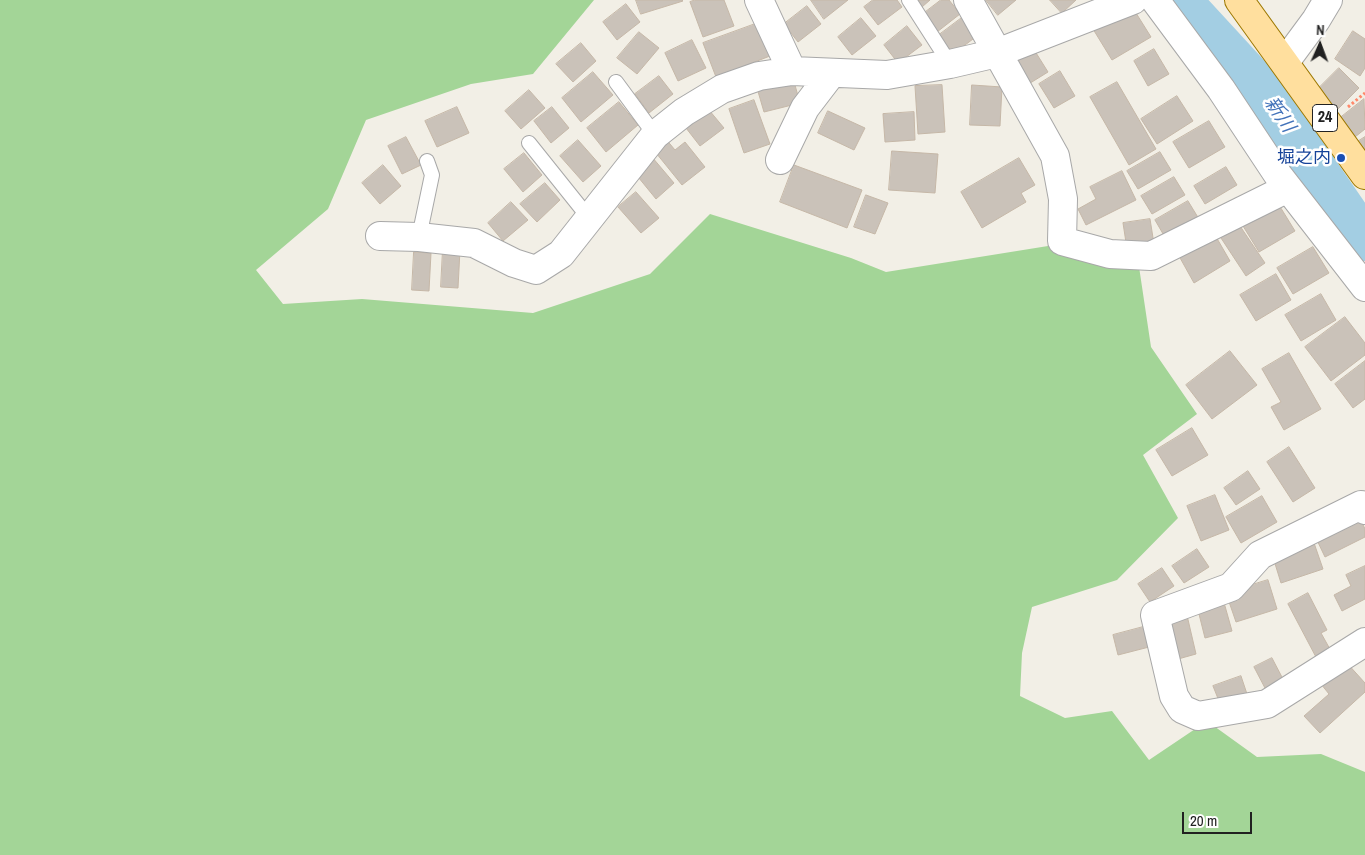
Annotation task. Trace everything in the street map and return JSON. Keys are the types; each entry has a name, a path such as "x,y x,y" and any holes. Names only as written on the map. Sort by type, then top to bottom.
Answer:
{"main road":[{"name":"24","path":"1240,0 1365,175"}],"street":[{"path":"759,0 792,71"},
{"path":"968,0 1055,156 1063,199 1062,241 1110,254 1150,256 1283,182"},
{"path":"380,236 419,236 474,243 514,263 536,270 561,254 655,135 684,112 722,89 759,76 792,71 887,75 950,64 997,53 1133,0"},
{"path":"1155,0 1221,89 1283,182 1365,287"},
{"path":"1285,62 1316,20 1328,0"},
{"path":"780,160 805,108 831,74"},
{"path":"1365,510 1361,505 1260,555 1231,587 1155,615 1174,696 1182,709 1198,716 1267,704 1365,642"}],"lane":[{"path":"909,0 950,64"},
{"path":"616,82 655,135"},
{"path":"529,143 589,218"},
{"path":"419,236 432,176 427,161"}],"path":[{"path":"1283,182 1338,137"}],"green space":[{"path":"0,0 594,0 533,74 471,84 366,120 328,209 256,270 283,304 362,299 533,313 650,274 710,214 851,258 886,272 1048,246 1138,260 1151,347 1197,414 1143,455 1178,518 1117,580 1032,607 1022,653 1020,696 1065,718 1112,711 1149,760 1207,721 1257,757 1321,754 1365,772 1365,855 0,855"}],"building":[{"path":"636,0 682,0 683,1 641,14"},
{"path":"695,0 724,0 734,26 703,37 690,2"},
{"path":"811,0 848,0 824,19"},
{"path":"873,0 897,0 902,7 878,25 864,7"},
{"path":"917,0 930,0 922,7"},
{"path":"941,0 949,0 960,14 937,32 923,14"},
{"path":"986,0 1016,0 998,15"},
{"path":"1050,0 1076,0 1062,13"},
{"path":"626,4 640,22 617,40 603,22"},
{"path":"1131,5 1151,37 1112,60 1093,29"},
{"path":"807,6 821,24 798,42 784,24"},
{"path":"963,17 977,36 953,54 939,35"},
{"path":"861,18 876,36 852,55 838,37"},
{"path":"758,23 770,56 716,77 703,43"},
{"path":"907,26 922,45 898,63 884,45"},
{"path":"1353,31 1365,39 1365,68 1360,76 1335,59"},
{"path":"639,32 659,48 637,74 617,58"},
{"path":"692,40 706,68 678,81 665,53"},
{"path":"581,43 596,61 573,82 556,64"},
{"path":"1033,48 1048,72 1027,85 1012,59"},
{"path":"1154,49 1169,74 1148,86 1134,61"},
{"path":"1339,68 1359,88 1334,113 1314,93"},
{"path":"1060,71 1075,96 1054,108 1039,84"},
{"path":"593,72 613,95 581,122 562,98"},
{"path":"659,76 673,94 649,113 635,94"},
{"path":"793,78 800,103 764,112 757,88"},
{"path":"1117,82 1156,149 1129,165 1090,97"},
{"path":"942,85 945,132 918,134 915,86"},
{"path":"972,85 1002,87 1000,126 970,125"},
{"path":"529,90 545,108 521,129 505,111"},
{"path":"1177,96 1193,121 1157,144 1141,119"},
{"path":"1364,99 1365,129 1350,141 1335,122"},
{"path":"754,100 770,144 744,153 729,109"},
{"path":"619,102 638,125 606,152 587,128"},
{"path":"457,107 469,133 437,147 425,121"},
{"path":"552,107 569,128 551,143 534,121"},
{"path":"709,110 724,128 700,146 686,128"},
{"path":"828,111 865,128 854,150 818,133"},
{"path":"914,112 915,140 885,142 883,114"},
{"path":"1209,121 1225,147 1189,168 1173,142"},
{"path":"406,137 421,165 402,174 388,146"},
{"path":"1365,137 1365,159 1354,144"},
{"path":"665,138 675,150 685,142 705,167 682,185 652,148"},
{"path":"578,140 601,166 583,182 560,156"},
{"path":"892,151 938,154 935,193 889,190"},
{"path":"1160,152 1171,170 1138,189 1127,171"},
{"path":"524,153 542,175 523,192 504,169"},
{"path":"652,157 674,183 656,199 634,172"},
{"path":"1019,158 1035,185 1021,193 1026,202 982,228 961,192"},
{"path":"383,165 401,186 380,204 362,183"},
{"path":"794,165 862,190 847,228 780,202"},
{"path":"1226,167 1237,185 1205,204 1194,186"},
{"path":"1122,171 1136,200 1086,225 1078,209 1096,199 1090,187"},
{"path":"1174,177 1185,195 1152,214 1141,196"},
{"path":"545,183 560,200 537,222 520,204"},
{"path":"636,192 659,218 641,233 618,207"},
{"path":"866,195 888,203 875,234 854,227"},
{"path":"1188,201 1199,219 1166,239 1155,220"},
{"path":"511,202 528,220 503,241 488,223"},
{"path":"1279,205 1295,231 1259,252 1243,226"},
{"path":"1150,219 1154,244 1127,249 1123,223"},
{"path":"1240,226 1265,263 1246,276 1221,238"},
{"path":"1215,235 1230,261 1194,283 1179,256"},
{"path":"1313,247 1329,273 1293,294 1277,268"},
{"path":"443,249 460,250 458,288 441,287"},
{"path":"414,252 431,253 429,291 412,290"},
{"path":"1276,274 1291,300 1256,321 1240,295"},
{"path":"1321,294 1336,320 1301,341 1285,315"},
{"path":"1345,317 1365,343 1365,355 1331,381 1305,347"},
{"path":"1230,351 1257,385 1212,419 1186,385"},
{"path":"1289,353 1321,409 1284,430 1271,407 1281,402 1262,369"},
{"path":"1365,361 1365,399 1353,408 1335,384"},
{"path":"1192,428 1208,455 1172,476 1156,450"},
{"path":"1289,447 1315,488 1293,502 1267,462"},
{"path":"1248,471 1260,489 1236,505 1224,488"},
{"path":"1215,495 1229,530 1201,541 1187,506"},
{"path":"1262,496 1277,522 1241,543 1226,517"},
{"path":"1358,514 1365,529 1365,537 1325,557 1315,536"},
{"path":"1313,540 1323,569 1281,583 1272,554"},
{"path":"1197,549 1209,567 1184,583 1172,566"},
{"path":"1365,566 1365,599 1342,611 1334,595 1351,586 1346,575"},
{"path":"1162,568 1174,586 1150,602 1138,584"},
{"path":"1268,580 1277,609 1236,622 1226,593"},
{"path":"1308,593 1327,630 1321,633 1331,651 1317,659 1288,604"},
{"path":"1223,599 1232,631 1205,638 1197,606"},
{"path":"1186,611 1196,654 1171,661 1160,617"},
{"path":"1147,626 1153,646 1118,655 1113,635"},
{"path":"1272,658 1284,681 1266,690 1254,667"},
{"path":"1346,662 1365,683 1365,692 1320,733 1304,716 1329,694 1321,684"},
{"path":"1241,676 1248,697 1221,706 1213,686"}],"waterway":[{"name":"新川","path":"1180,0 1261,88 1365,240"}],"place":[{"name":"堀之内","path":"1341,158"}]}
